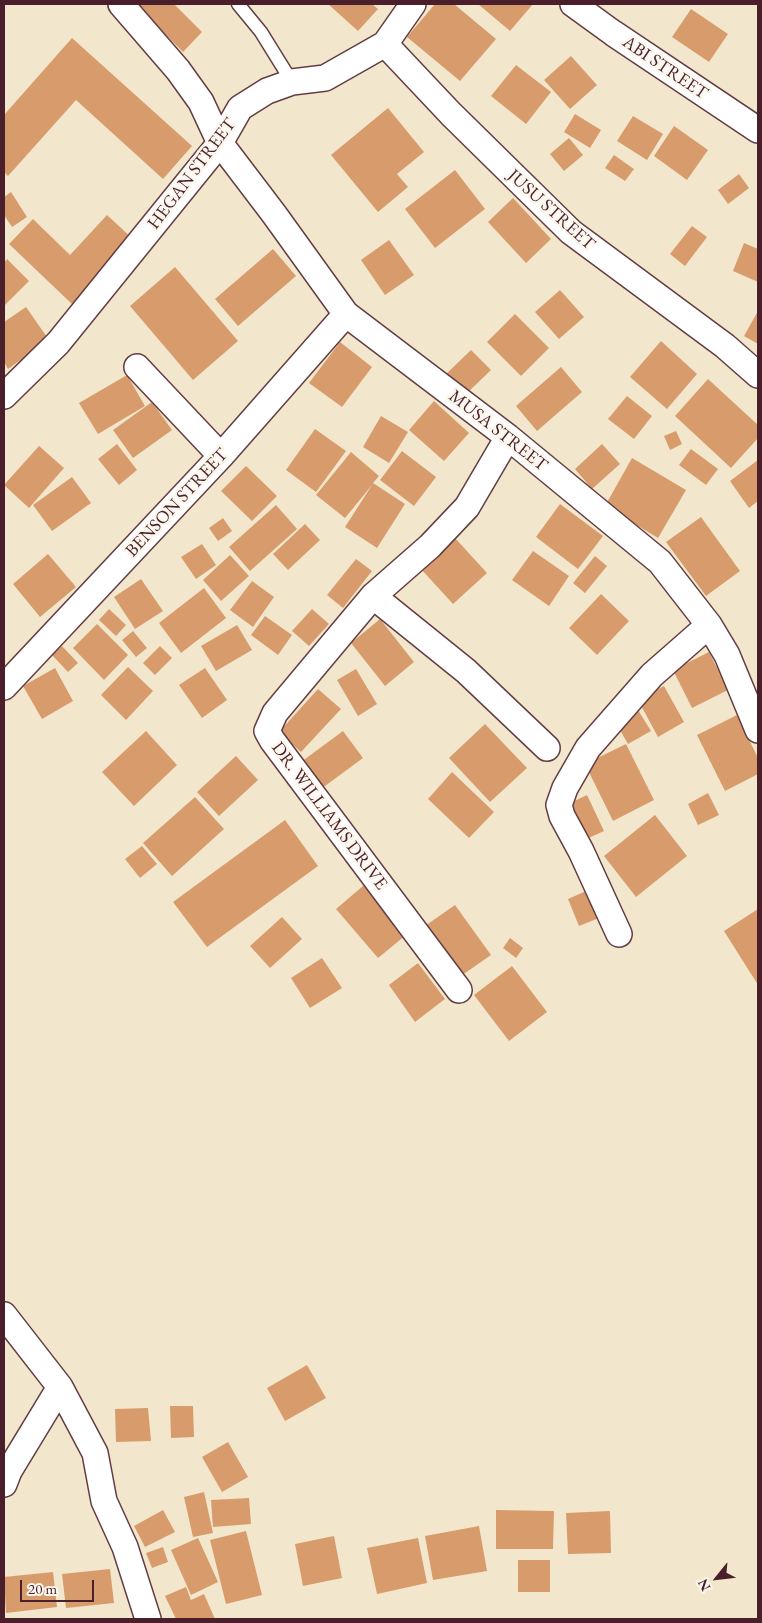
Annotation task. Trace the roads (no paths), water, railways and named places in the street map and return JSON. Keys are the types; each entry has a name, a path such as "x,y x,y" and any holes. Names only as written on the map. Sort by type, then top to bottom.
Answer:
{"street":[{"name":"MUSA STREET","path":"121,4 178,70 201,102 220,143 346,314 508,437 660,562 709,625 727,656 758,730"},
{"name":"HEGAN STREET","path":"4,396 58,343 220,143 240,108 267,91 292,82 325,78 385,44 413,4"},
{"name":"ABI STREET","path":"573,4 758,130"},
{"name":"JUSU STREET","path":"385,44 451,114 571,232 725,346 758,374"},
{"name":"BENSON STREET","path":"4,687 221,456 346,314"},
{"path":"137,367 221,456"},
{"name":"DR. WILLIAMS DRIVE","path":"459,990 272,740 267,730 274,713 373,596 430,546 467,507 508,437"},
{"path":"373,596 466,671 547,748"},
{"path":"619,934 581,851 562,816 559,805 565,788 588,748 652,675 709,625"},
{"path":"4,1315 60,1387 96,1453 104,1501 125,1547 148,1619"},
{"path":"4,1484 9,1471 60,1387"}],"lane":[{"path":"238,4 261,32 292,82"}]}
